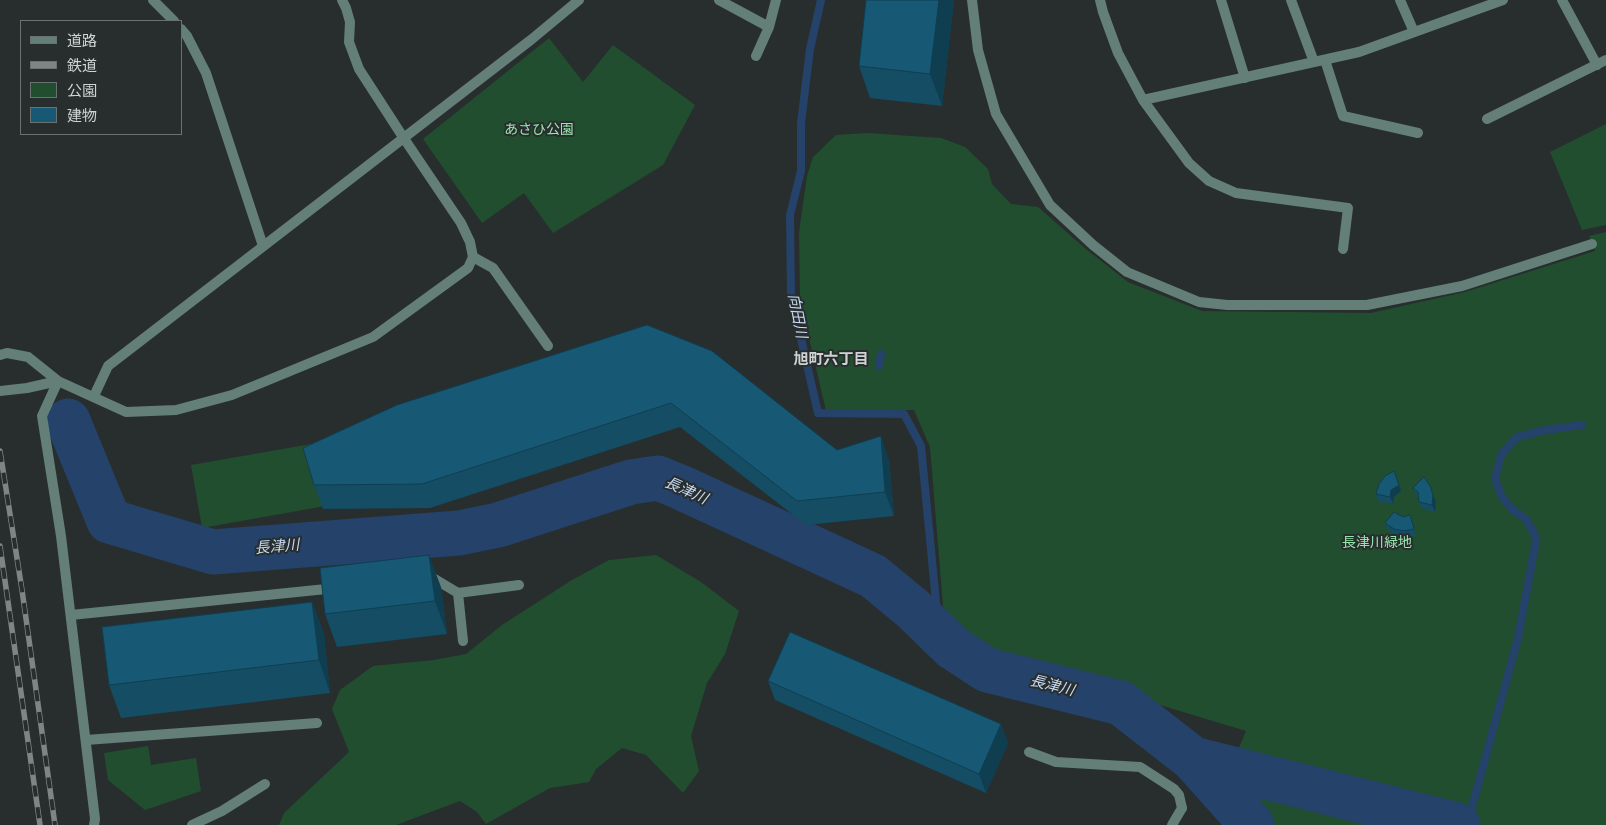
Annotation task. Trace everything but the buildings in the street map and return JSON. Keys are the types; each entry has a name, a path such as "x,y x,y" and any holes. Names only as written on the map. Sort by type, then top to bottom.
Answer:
{"street":[{"path":"153,0 173,20"},
{"path":"0,355 7,353 28,357 58,381 126,412 176,410 232,395 373,336 468,268 474,257 470,242 461,223 359,68 349,42 350,22 342,0"},
{"path":"94,396 108,366 532,39 579,0"},
{"path":"719,0 769,27"},
{"path":"756,56 769,27 776,0"},
{"path":"972,0 978,50 996,114 1050,205 1093,245 1127,272 1199,302 1227,305 1367,305 1462,286 1592,244"},
{"path":"1100,0 1118,53 1143,100 1189,163 1209,181 1236,193 1348,208 1343,249"},
{"path":"1221,0 1245,78"},
{"path":"1291,0 1320,61 1343,116 1418,133"},
{"path":"1400,0 1414,32"},
{"path":"1143,100 1359,52 1503,0"},
{"path":"1487,119 1601,62 1562,0"},
{"path":"182,30 188,36 206,73 263,246"},
{"path":"474,257 493,268 548,346"},
{"path":"0,391 27,388 58,381"},
{"path":"58,381 42,416 61,536 86,740 95,819 94,825"},
{"path":"413,580 433,578 458,593 520,585"},
{"path":"71,616 345,587"},
{"path":"458,593 463,641"},
{"path":"86,740 318,723"},
{"path":"1029,752 1066,764 1140,767 1174,788 1180,795 1182,808 1172,825"},
{"path":"192,825 222,811 265,784"}],"green space":[{"name":"あさひ公園","path":"549,38 583,82 613,45 695,105 663,165 553,233 524,193 482,223 423,139"},
{"path":"1606,124 1606,225 1582,230 1550,152"},
{"name":"長津川緑地","path":"867,133 941,138 965,147 988,169 992,184 1011,204 1038,207 1087,250 1128,282 1202,311 1371,313 1465,292 1595,251 1589,236 1606,232 1606,825 1258,825 1222,787 1246,731 972,648 951,625 943,606 930,447 914,410 826,411 800,299 799,232 807,176 813,157 836,135"},
{"path":"311,444 325,506 202,528 191,465"},
{"path":"656,555 701,582 739,611 725,654 707,683 691,736 699,771 683,793 646,755 622,748 596,769 589,782 550,788 486,824 477,812 460,801 396,825 279,825 284,813 349,752 332,709 340,690 373,666 434,660 466,654 502,625 572,580 609,560"},
{"path":"148,746 151,765 196,758 201,791 145,810 108,780 104,753"}],"waterway":[{"name":"向田川","path":"821,0 810,49 801,123 801,171 790,215 791,295 818,413 904,414 921,446 939,633"},
{"path":"879,366 881,354"},
{"name":"長津川","path":"68,421 109,521 213,552 459,533 498,525 631,482 658,478 873,576 913,609 952,647 987,670 1121,703 1193,759 1252,825"},
{"path":"1467,825 1518,638 1535,546 1535,535 1526,519 1513,510 1502,497 1495,479 1501,455 1517,437 1545,430 1582,425"},
{"path":"1193,759 1458,825"}],"railway":[{"path":"0,451 22,590 55,825"},
{"path":"0,546 40,825"}],"district":[{"name":"旭町六丁目","path":"831,360"}]}
